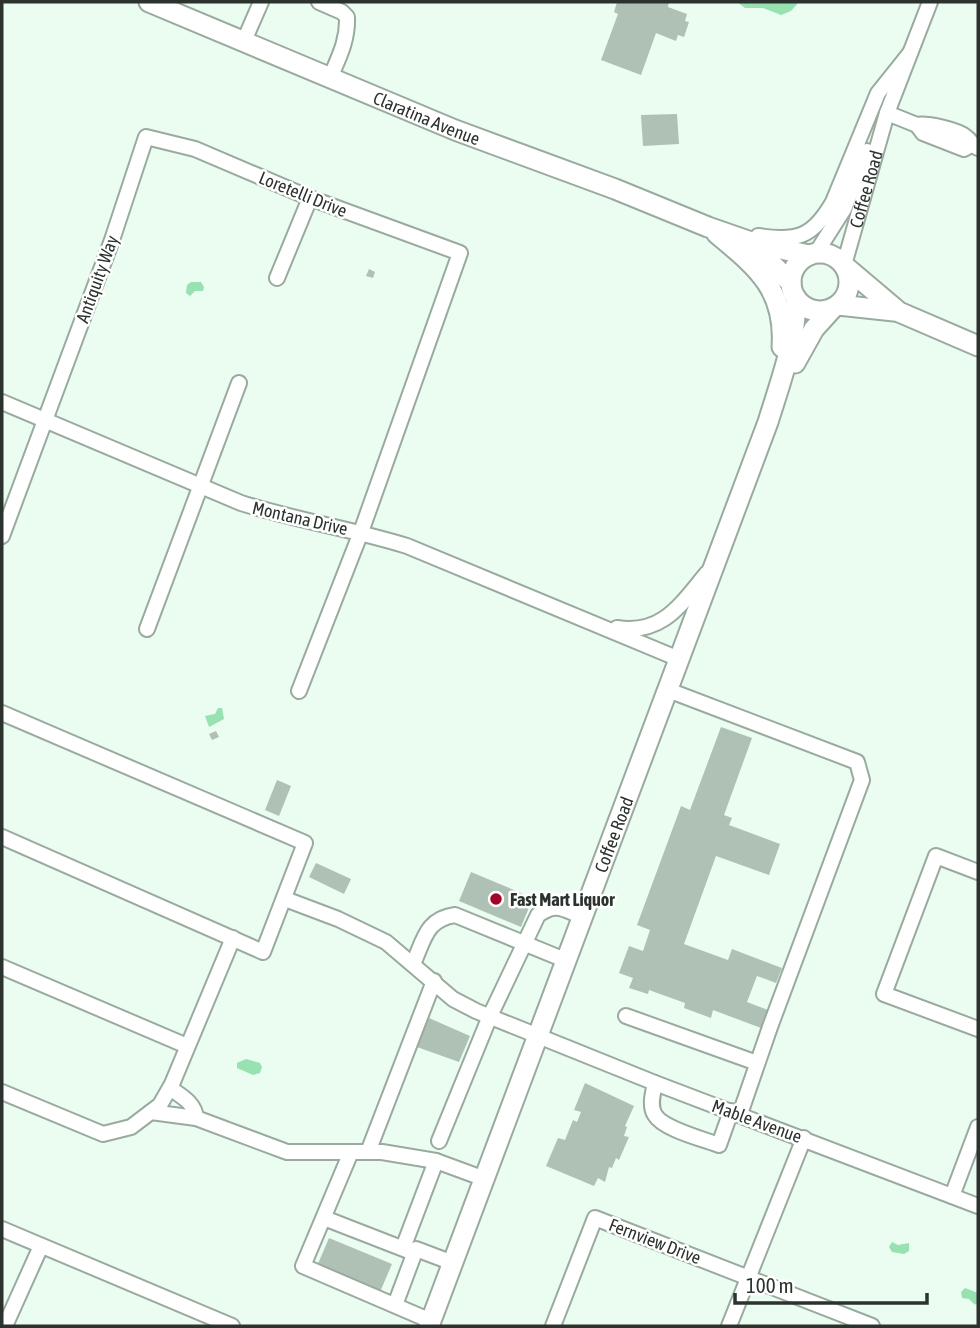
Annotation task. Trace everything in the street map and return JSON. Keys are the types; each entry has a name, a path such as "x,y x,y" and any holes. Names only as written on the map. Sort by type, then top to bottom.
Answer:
{"main road":[{"name":"Claratina Avenue","path":"149,2 455,130 615,189 708,227 757,244 813,254"},
{"name":"Claratina Avenue","path":"708,227 764,259 794,290"},
{"path":"708,227 758,269 777,298 783,331 782,353 768,422"},
{"path":"899,312 835,307 815,311 806,307 794,290 792,273 797,264 813,254 834,256 899,312 978,346"},
{"path":"835,307 846,296 849,287 845,267"},
{"name":"Coffee Road","path":"430,1324 768,422 792,347 796,318 794,290"},
{"name":"Coffee Road","path":"768,422 814,328 835,307"}],"street":[{"path":"244,41 261,2"},
{"path":"319,2 347,17 348,32 330,78"},
{"name":"Coffee Road","path":"845,267 887,113 930,2"},
{"path":"708,227 789,239 814,229 824,219 833,202 878,93 910,53"},
{"path":"887,113 964,149 975,146"},
{"name":"Coffee Road","path":"813,254 844,209 869,145 887,113"},
{"name":"Loretelli Drive","path":"146,137 195,149 310,198 460,254 361,532"},
{"name":"Antiquity Way","path":"2,536 112,240 146,137"},
{"path":"277,278 310,198"},
{"path":"147,629 239,383"},
{"name":"Montana Drive","path":"2,402 265,511 361,532 445,561 679,659"},
{"path":"299,691 361,532"},
{"name":"Montana Drive","path":"600,626 627,630 644,629 666,619 715,564"},
{"path":"655,1083 651,1100 653,1114 662,1124 719,1145 757,1063 862,780 857,762 668,690"},
{"path":"2,713 305,844 263,952 2,837"},
{"path":"978,872 936,856 884,994 978,1029"},
{"name":"Mable Avenue","path":"285,899 338,919 386,942 453,999 490,1016 655,1083 978,1206"},
{"path":"439,1142 490,1016 538,915 547,908 557,906 582,916"},
{"path":"413,964 432,924 440,917 455,915 565,960"},
{"path":"2,1092 103,1134 131,1127 160,1105 170,1088 233,938"},
{"path":"2,967 187,1046"},
{"path":"368,1152 434,981"},
{"path":"626,1016 757,1063"},
{"path":"170,1088 187,1100 195,1110 196,1118"},
{"path":"151,1112 196,1118 287,1152 382,1152 436,1161 485,1179"},
{"path":"952,1196 978,1127"},
{"path":"729,1326 804,1138"},
{"path":"351,1152 303,1266 395,1305 430,1324"},
{"path":"395,1305 436,1161"},
{"path":"324,1218 409,1250 453,1263"},
{"name":"Fernview Drive","path":"553,1326 595,1218 872,1326"},
{"path":"2,1229 232,1326"},
{"path":"5,1326 41,1245"}],"shaded area":[{"path":"737,2 799,2 791,11 781,15 763,8 745,8"},
{"path":"201,282 203,291 195,291 190,296 186,293 187,285"},
{"path":"218,708 222,708 224,719 209,727 205,716 215,714"},
{"path":"246,1059 260,1063 260,1073 253,1075 237,1068 237,1063"},
{"path":"892,1242 898,1245 909,1243 909,1251 904,1254 892,1252 889,1247"},
{"path":"965,1288 978,1293 978,1305 962,1298 961,1292"}],"building":[{"path":"617,2 669,2 668,7 687,14 685,21 689,22 684,37 678,35 676,41 656,33 641,75 601,60 618,14 614,12"},
{"path":"677,114 679,144 643,146 641,115"},
{"path":"369,269 375,272 373,278 366,276"},
{"path":"721,727 752,738 724,815 732,818 729,825 780,844 769,875 716,856 684,944 728,960 732,949 782,968 776,983 757,976 747,1002 768,1010 761,1028 713,1010 711,1018 684,1008 685,1003 649,990 648,994 629,988 633,978 619,973 629,946 643,951 650,930 637,925 681,806 690,810"},
{"path":"216,731 219,737 212,740 209,734"},
{"path":"277,780 291,786 279,816 265,810"},
{"path":"316,863 351,879 344,894 309,877"},
{"name":"Fast Mart Liquor","path":"471,872 533,898 521,927 459,901"},
{"path":"429,1018 470,1036 459,1062 417,1047"},
{"path":"585,1083 634,1106 625,1126 624,1136 629,1137 619,1160 616,1158 612,1168 609,1167 605,1182 598,1178 594,1186 546,1166 558,1138 565,1140 573,1120 577,1122 581,1112 574,1110"},
{"path":"329,1238 392,1264 380,1292 317,1266"}],"place":[{"name":"Fast Mart Liquor","path":"496,899"}]}
